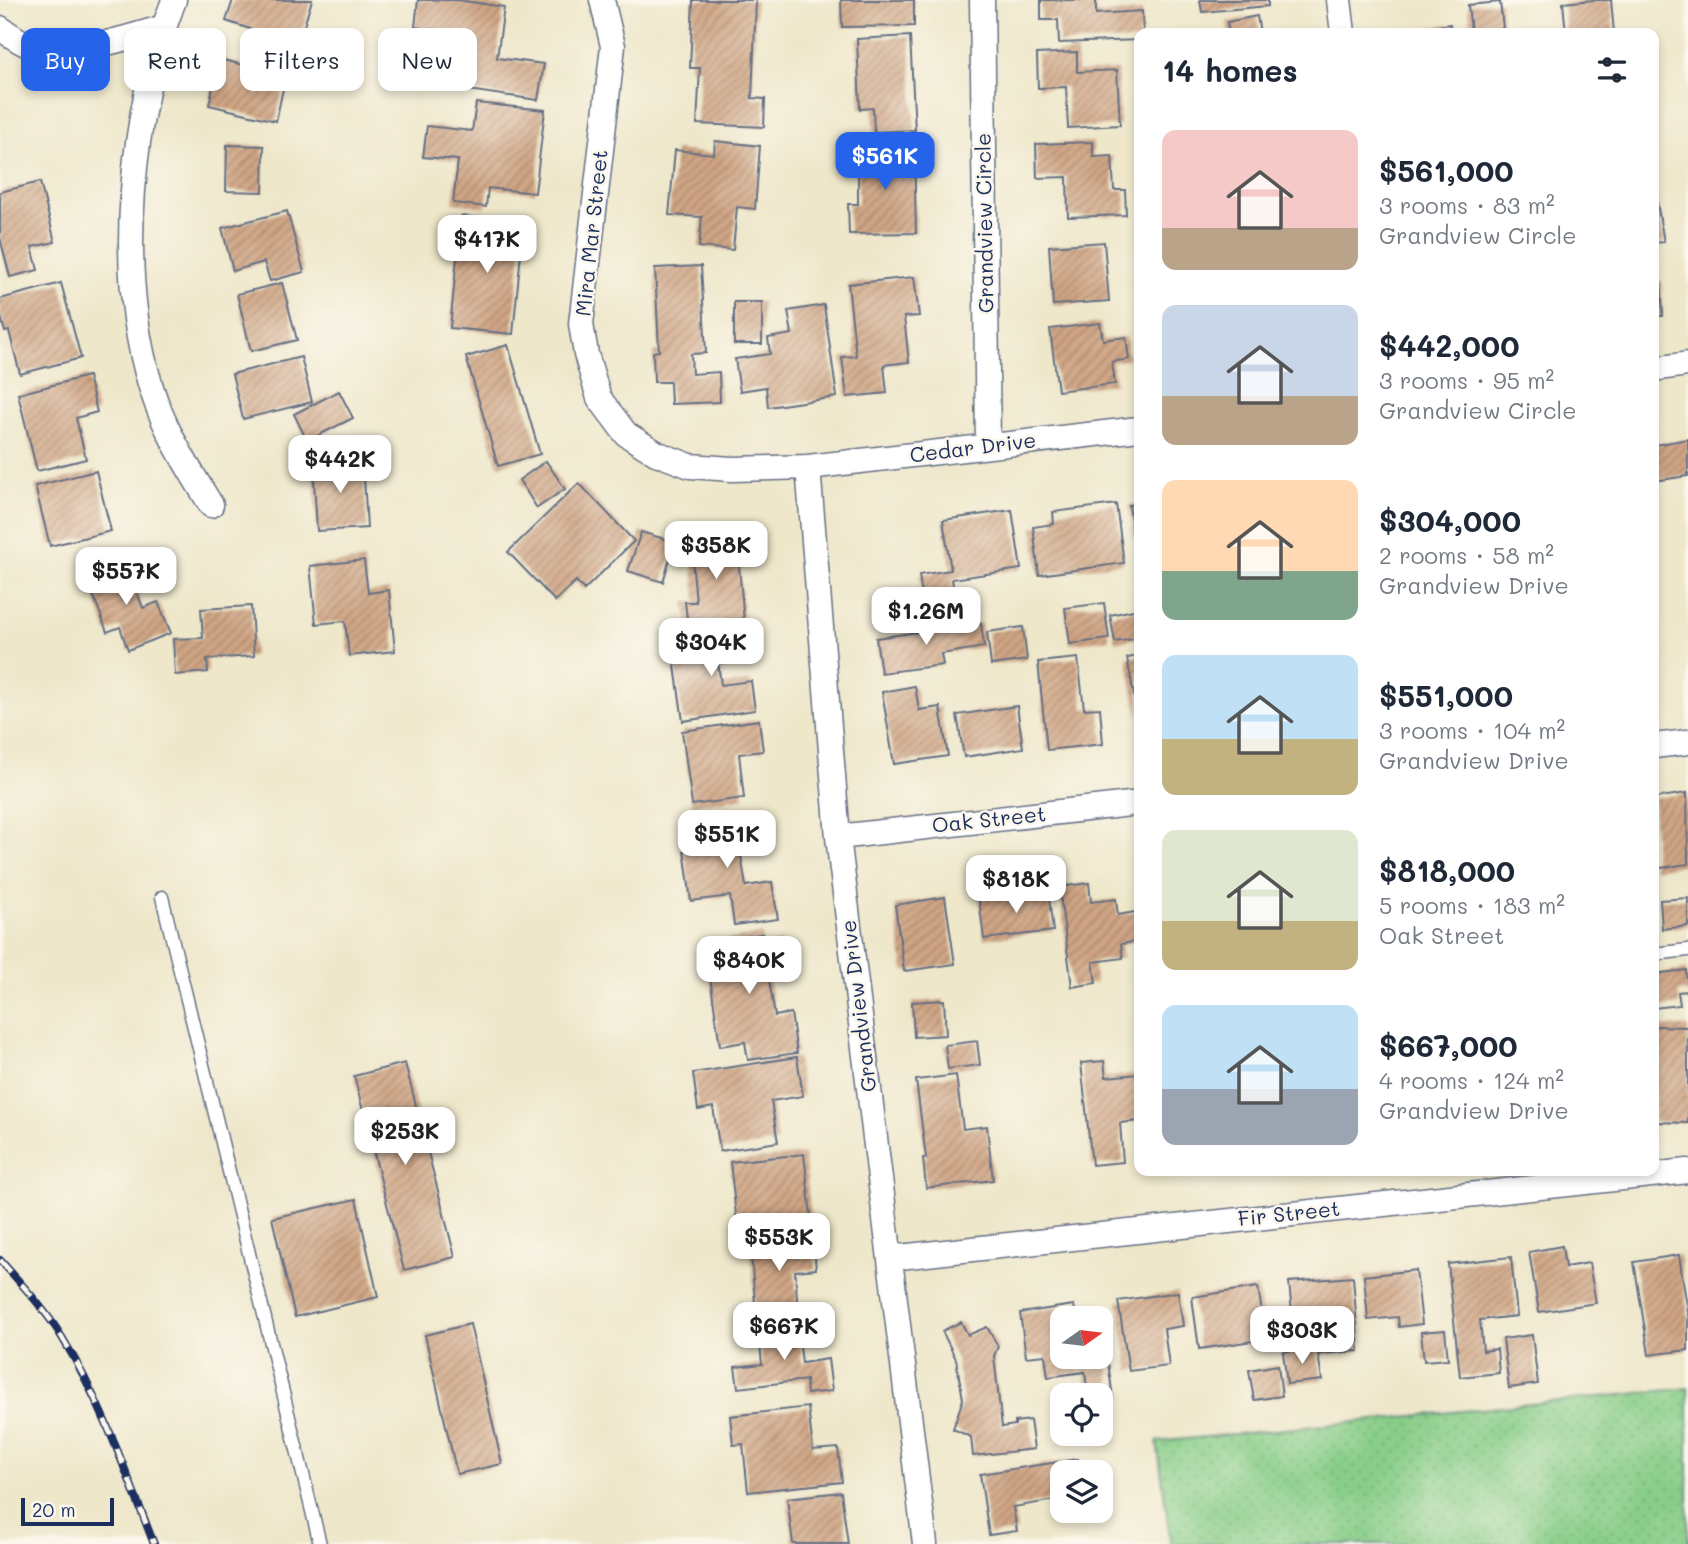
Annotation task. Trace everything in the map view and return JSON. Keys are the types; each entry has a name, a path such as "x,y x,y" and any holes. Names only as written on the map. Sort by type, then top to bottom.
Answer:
{"street":[{"path":"174,0 164,27 145,107 134,173 131,242 133,290 151,387 170,437 211,505"},
{"name":"Mira Mar Street","path":"603,0 613,46 581,324 586,354 599,398 626,434 656,453 690,466 732,469 807,467"},
{"name":"Grandview Circle","path":"982,0 988,446"},
{"path":"1339,0 1342,28"},
{"path":"0,28 27,44 46,49 100,45 164,27"},
{"path":"1659,368 1688,365"},
{"name":"Cedar Drive","path":"807,467 1134,430"},
{"name":"Grandview Drive","path":"807,467 838,837 925,1544"},
{"path":"1659,745 1688,742"},
{"name":"Oak Street","path":"838,837 1134,804"},
{"name":"Fir Street","path":"1659,1173 1688,1171"},
{"name":"Fir Street","path":"890,1258 1553,1178 1592,1176"}],"lane":[{"path":"162,897 320,1544"},
{"path":"1659,953 1688,950"}],"green space":[{"path":"1688,1388 1688,1544 1171,1544 1157,1442"}],"building":[{"path":"233,0 312,0 303,28 247,28 226,21"},
{"path":"418,0 458,0 504,7 497,58 544,64 538,100 475,91 477,28 415,27"},
{"path":"693,0 756,0 752,98 765,99 764,127 697,124 700,68 690,68"},
{"path":"841,0 914,0 914,26 842,27"},
{"path":"1041,0 1096,0 1096,14 1142,11 1143,28 1134,28 1134,40 1059,43 1058,20 1041,20"},
{"path":"1200,0 1268,0 1268,6 1202,12"},
{"path":"1611,0 1614,28 1566,28 1563,3"},
{"path":"1500,2 1503,28 1471,28 1468,5"},
{"path":"1257,16 1259,28 1228,28 1227,22"},
{"path":"1450,24 1450,28 1427,28"},
{"path":"910,36 915,130 874,132 873,108 860,109 857,39"},
{"path":"1077,52 1077,72 1117,70 1120,125 1068,128 1066,87 1038,88 1037,54"},
{"path":"226,61 240,64 240,91 283,91 276,121 209,105 212,91 226,91"},
{"path":"476,103 545,110 535,193 488,188 486,207 453,203 458,160 423,157 427,126 472,131"},
{"path":"715,141 760,146 755,209 737,207 733,250 699,247 702,217 669,215 675,150 714,154"},
{"path":"1093,142 1093,157 1112,156 1114,190 1125,190 1126,215 1068,217 1067,177 1037,178 1036,144"},
{"path":"227,145 264,146 263,192 226,191"},
{"path":"914,147 916,233 849,234 848,204 858,204 858,148"},
{"path":"40,182 55,242 32,247 38,270 10,277 0,238 0,192"},
{"path":"287,211 304,272 270,281 264,262 233,271 222,228"},
{"path":"1659,214 1664,242 1659,242"},
{"path":"461,216 524,222 513,334 450,328"},
{"path":"1104,242 1109,301 1053,305 1049,246"},
{"path":"701,266 706,353 691,354 692,374 719,372 720,402 671,404 670,382 654,382 653,352 659,351 655,268"},
{"path":"914,277 919,316 904,317 909,362 884,365 887,393 847,397 842,357 856,356 848,284"},
{"path":"1661,282 1663,316 1659,316"},
{"path":"61,283 81,358 20,374 9,331 5,332 0,299"},
{"path":"282,283 297,340 251,351 237,294"},
{"path":"734,302 762,302 762,344 734,344"},
{"path":"824,305 837,397 768,407 766,387 740,391 735,359 770,354 768,338 792,334 788,311"},
{"path":"1100,323 1103,340 1126,337 1129,359 1112,362 1115,384 1058,391 1050,329"},
{"path":"508,345 540,454 498,466 466,357"},
{"path":"301,357 312,402 243,419 232,374"},
{"path":"88,376 97,412 76,418 86,459 37,471 18,394"},
{"path":"339,391 353,418 307,441 294,414"},
{"path":"1688,439 1688,476 1659,480 1659,444"},
{"path":"363,460 367,528 317,531 313,462"},
{"path":"546,461 565,489 537,508 519,480"},
{"path":"96,471 111,531 50,546 35,486"},
{"path":"579,483 634,541 584,590 576,581 555,601 508,552"},
{"path":"1116,504 1124,563 1039,575 1033,527 1054,524 1053,512"},
{"path":"1134,504 1134,542 1129,505"},
{"path":"1012,510 1021,569 952,579 956,605 924,609 919,575 951,570 943,520"},
{"path":"641,532 675,542 663,582 628,571"},
{"path":"736,533 744,621 688,626 685,602 696,602 690,537"},
{"path":"364,560 368,593 389,590 395,651 349,656 345,621 316,624 310,566"},
{"path":"125,561 143,608 158,602 171,633 128,650 120,627 107,632 86,575"},
{"path":"1104,603 1109,639 1070,644 1065,608"},
{"path":"251,606 254,656 207,659 208,672 175,675 173,639 203,638 201,609"},
{"path":"1134,610 1134,639 1115,642 1110,615"},
{"path":"981,623 984,647 941,654 943,665 881,673 876,638"},
{"path":"1023,627 1027,660 991,665 987,632"},
{"path":"748,635 751,659 718,663 721,685 751,681 755,710 683,721 672,646"},
{"path":"1134,657 1134,695 1127,658"},
{"path":"1078,658 1084,709 1100,708 1103,744 1047,750 1038,662"},
{"path":"915,686 919,710 940,707 948,756 894,764 882,692"},
{"path":"1017,706 1023,748 964,757 957,715"},
{"path":"759,720 763,751 739,754 744,798 692,805 682,731"},
{"path":"1687,793 1688,864 1659,868 1659,797"},
{"path":"750,815 754,842 739,844 746,886 772,882 778,919 734,925 730,896 691,901 683,842 696,840 693,823"},
{"path":"1089,883 1091,902 1116,899 1118,915 1134,912 1134,942 1121,944 1123,958 1093,962 1096,983 1072,987 1059,887"},
{"path":"1048,891 1053,931 984,939 979,899"},
{"path":"945,897 955,964 904,971 895,905"},
{"path":"1688,898 1688,926 1662,929 1660,900"},
{"path":"762,934 763,945 782,942 787,971 768,974 775,1016 791,1013 797,1053 748,1060 745,1042 720,1046 705,943"},
{"path":"1686,970 1688,991 1678,992 1680,1005 1659,1007 1659,973"},
{"path":"944,1000 946,1035 914,1037 912,1002"},
{"path":"1659,1026 1688,1027 1688,1123 1659,1122"},
{"path":"977,1041 980,1065 948,1069 945,1045"},
{"path":"797,1057 803,1096 771,1101 778,1142 720,1151 713,1107 698,1110 693,1073"},
{"path":"1104,1061 1106,1077 1134,1074 1134,1122 1120,1123 1123,1162 1092,1165 1081,1063"},
{"path":"405,1063 455,1257 404,1270 354,1076"},
{"path":"956,1075 963,1129 987,1126 993,1180 926,1188 923,1158 926,1158 916,1080"},
{"path":"804,1154 812,1225 738,1233 730,1162"},
{"path":"356,1199 378,1297 295,1317 272,1218"},
{"path":"813,1238 816,1269 795,1271 798,1312 756,1315 750,1243"},
{"path":"1562,1246 1565,1267 1589,1263 1596,1303 1539,1312 1529,1252"},
{"path":"1679,1255 1688,1313 1688,1350 1649,1355 1634,1262"},
{"path":"1511,1257 1517,1316 1480,1320 1483,1351 1497,1349 1499,1373 1460,1377 1448,1264"},
{"path":"1416,1270 1422,1324 1399,1327 1398,1317 1368,1320 1364,1276"},
{"path":"1353,1277 1359,1351 1320,1354 1318,1332 1294,1334 1289,1282"},
{"path":"1258,1287 1266,1339 1199,1349 1192,1297"},
{"path":"1178,1292 1183,1326 1164,1329 1169,1366 1129,1371 1118,1301"},
{"path":"1050,1309 1050,1369 1109,1369 1111,1383 1086,1383 1085,1372 1048,1377 1045,1355 1026,1357 1020,1313"},
{"path":"797,1322 802,1363 828,1359 832,1391 807,1394 806,1380 738,1388 735,1367 762,1364 758,1326"},
{"path":"961,1322 968,1335 987,1327 998,1346 994,1356 1002,1427 1030,1420 1034,1449 973,1456 971,1437 953,1429 963,1399 956,1359 942,1331"},
{"path":"470,1324 502,1464 457,1474 425,1335"},
{"path":"1445,1330 1448,1359 1424,1361 1421,1332"},
{"path":"1532,1335 1538,1384 1509,1388 1503,1339"},
{"path":"1317,1347 1322,1380 1287,1384 1283,1352"},
{"path":"1278,1365 1282,1396 1254,1400 1249,1370"},
{"path":"808,1407 813,1450 838,1448 842,1482 748,1492 743,1444 733,1445 730,1416"},
{"path":"1050,1463 1050,1501 1013,1507 1017,1531 989,1535 980,1474"},
{"path":"841,1492 848,1544 793,1544 787,1498"}],"railway":[{"path":"0,1260 49,1318 77,1363 113,1440 154,1544"}]}
